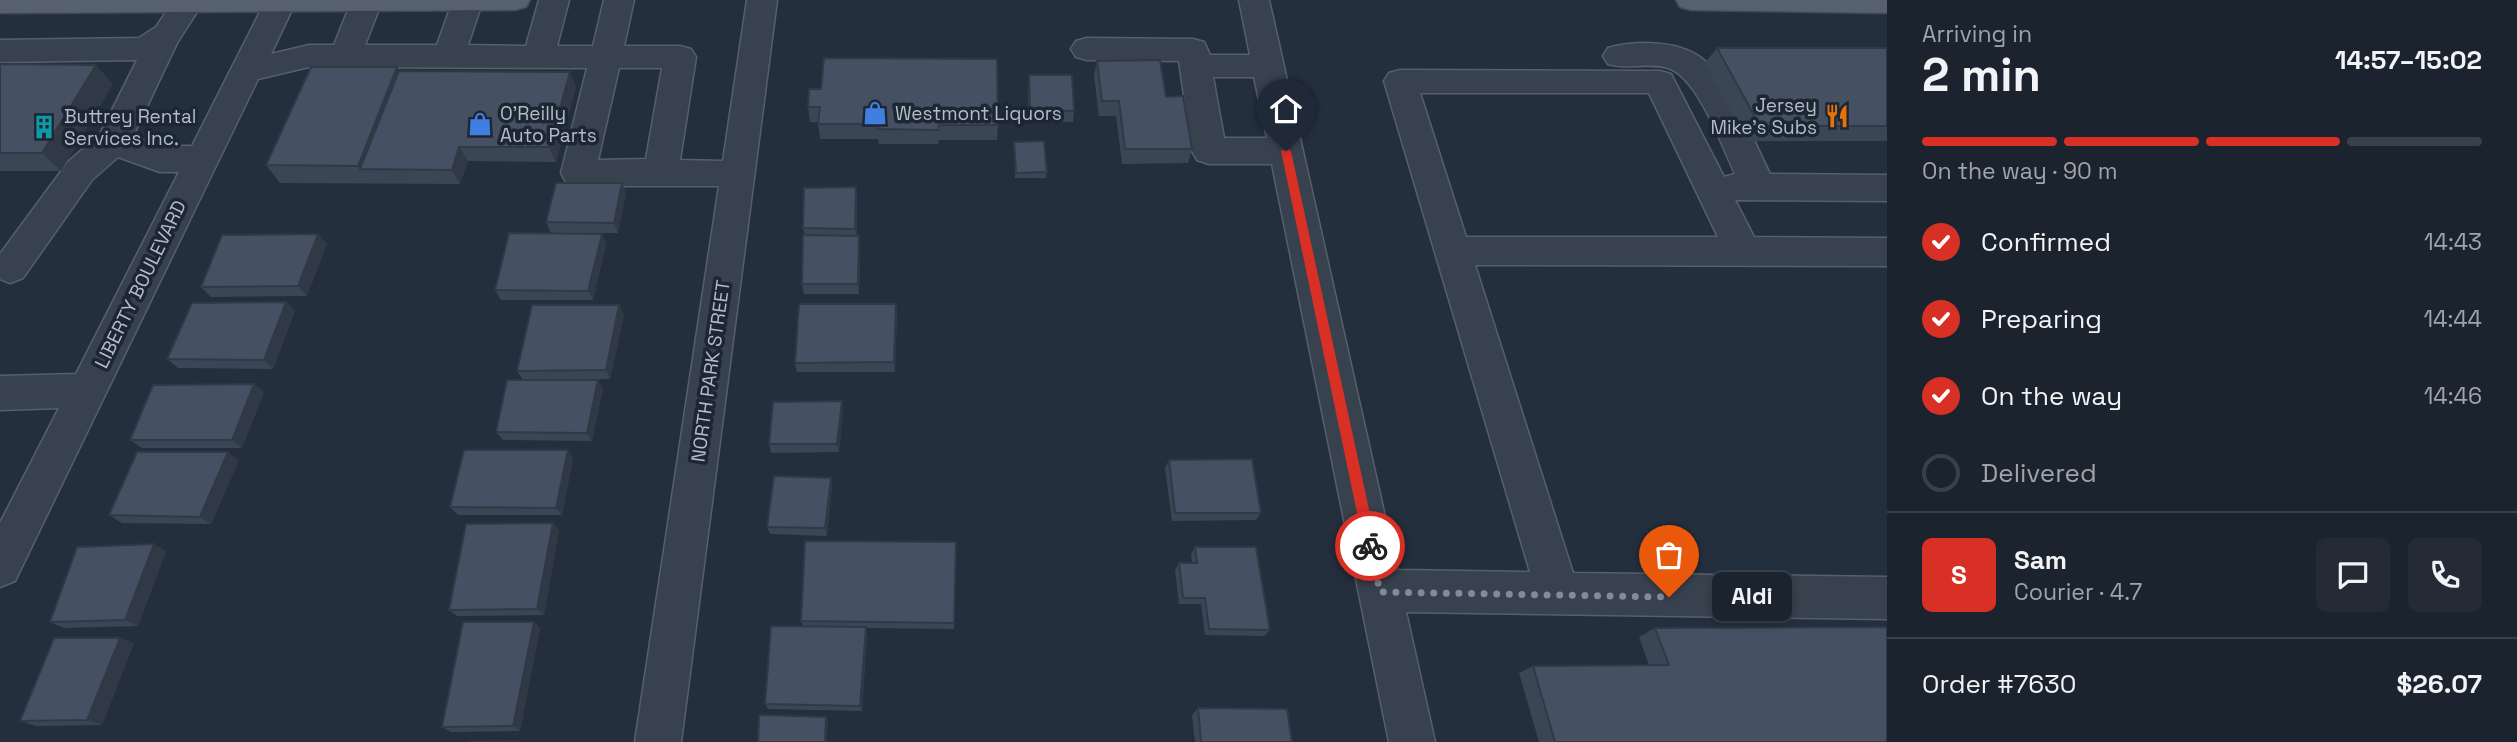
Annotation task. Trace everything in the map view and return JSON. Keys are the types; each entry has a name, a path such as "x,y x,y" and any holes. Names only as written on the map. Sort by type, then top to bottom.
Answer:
{"main road":[{"path":"3,7 189,1 515,0"},
{"path":"1691,0 1887,3"}],"street":[{"path":"449,57 468,0"},
{"path":"538,57 554,0"},
{"path":"619,0 578,173 738,174"},
{"name":"NORTH PARK STREET","path":"658,742 762,0"},
{"path":"1254,0 1412,742"},
{"path":"10,268 80,171 113,142 162,41 189,1"},
{"name":"LIBERTY BOULEVARD","path":"0,567 246,71 293,1"},
{"path":"345,56 367,1"},
{"path":"0,51 132,50 150,48 162,41"},
{"path":"1087,49 1193,50 1209,151 1286,151"},
{"path":"1549,82 1560,61 1585,57 1663,55 1685,62 1706,84 1759,187"},
{"path":"246,71 309,56 680,57 661,172"},
{"path":"1196,66 1268,66"},
{"path":"1558,593 1400,81 1660,82 1743,252"},
{"path":"113,142 160,159 202,159"},
{"path":"1711,187 1887,188"},
{"path":"1452,251 1887,252"},
{"path":"0,393 88,390"},
{"path":"1380,592 1887,598"}],"building":[{"path":"1717,48 1887,48 1887,126 1760,126"},
{"path":"824,58 997,59 998,125 939,125 938,130 878,129 878,124 818,124 820,107 808,107 809,89 821,89"},
{"path":"1160,60 1166,97 1183,96 1192,149 1125,149 1119,101 1102,101 1097,61"},
{"path":"0,64 96,65 42,153 0,153"},
{"path":"311,67 397,67 358,166 266,165"},
{"name":"O'Reilly Auto Parts","path":"399,71 570,72 549,147 459,147 452,170 360,169"},
{"path":"1029,75 1072,75 1074,111 1030,110"},
{"path":"1044,141 1047,172 1016,173 1014,142"},
{"path":"556,183 622,183 614,223 546,222"},
{"path":"856,187 855,229 803,228 804,188"},
{"path":"509,233 602,234 588,291 495,290"},
{"path":"318,234 298,286 201,287 222,235"},
{"path":"803,235 859,236 858,284 802,284"},
{"path":"286,302 264,360 167,359 192,303"},
{"path":"799,304 896,304 894,362 795,363"},
{"path":"532,305 619,305 606,370 517,371"},
{"path":"507,380 598,380 587,433 496,432"},
{"path":"254,384 232,440 130,440 153,385"},
{"path":"842,401 837,444 769,444 773,402"},
{"path":"464,450 568,450 556,508 450,507"},
{"path":"137,452 228,452 200,517 109,515"},
{"path":"1252,459 1261,513 1175,513 1169,460"},
{"path":"774,476 831,478 825,528 767,527"},
{"path":"553,523 537,609 449,610 466,524"},
{"path":"805,541 956,542 954,623 801,621"},
{"path":"154,544 125,620 50,622 77,547"},
{"path":"1195,547 1256,547 1270,630 1209,629 1205,598 1183,598 1179,563 1197,563"},
{"path":"463,622 534,622 513,726 442,727"},
{"path":"771,626 866,627 860,706 765,704"},
{"path":"1887,627 1887,742 1555,742 1533,666 1669,665 1655,628"},
{"path":"54,638 120,638 87,720 20,721"},
{"path":"1198,708 1287,709 1292,742 1201,742"},
{"path":"759,715 826,717 825,742 758,742"}],"way so far":[{"path":"1370,546 1380,592 1669,597"}],"place":[{"name":"Westmont Liquors","path":"875,113"},
{"name":"Jersey Mike's Subs","path":"1837,116"},
{"name":"O'Reilly Auto Parts","path":"480,124"},
{"name":"Buttrey Rental Services Inc.","path":"44,127"},
{"name":"Aldi","path":"1669,597"}],"route":[{"path":"1286,151 1370,546"}]}
